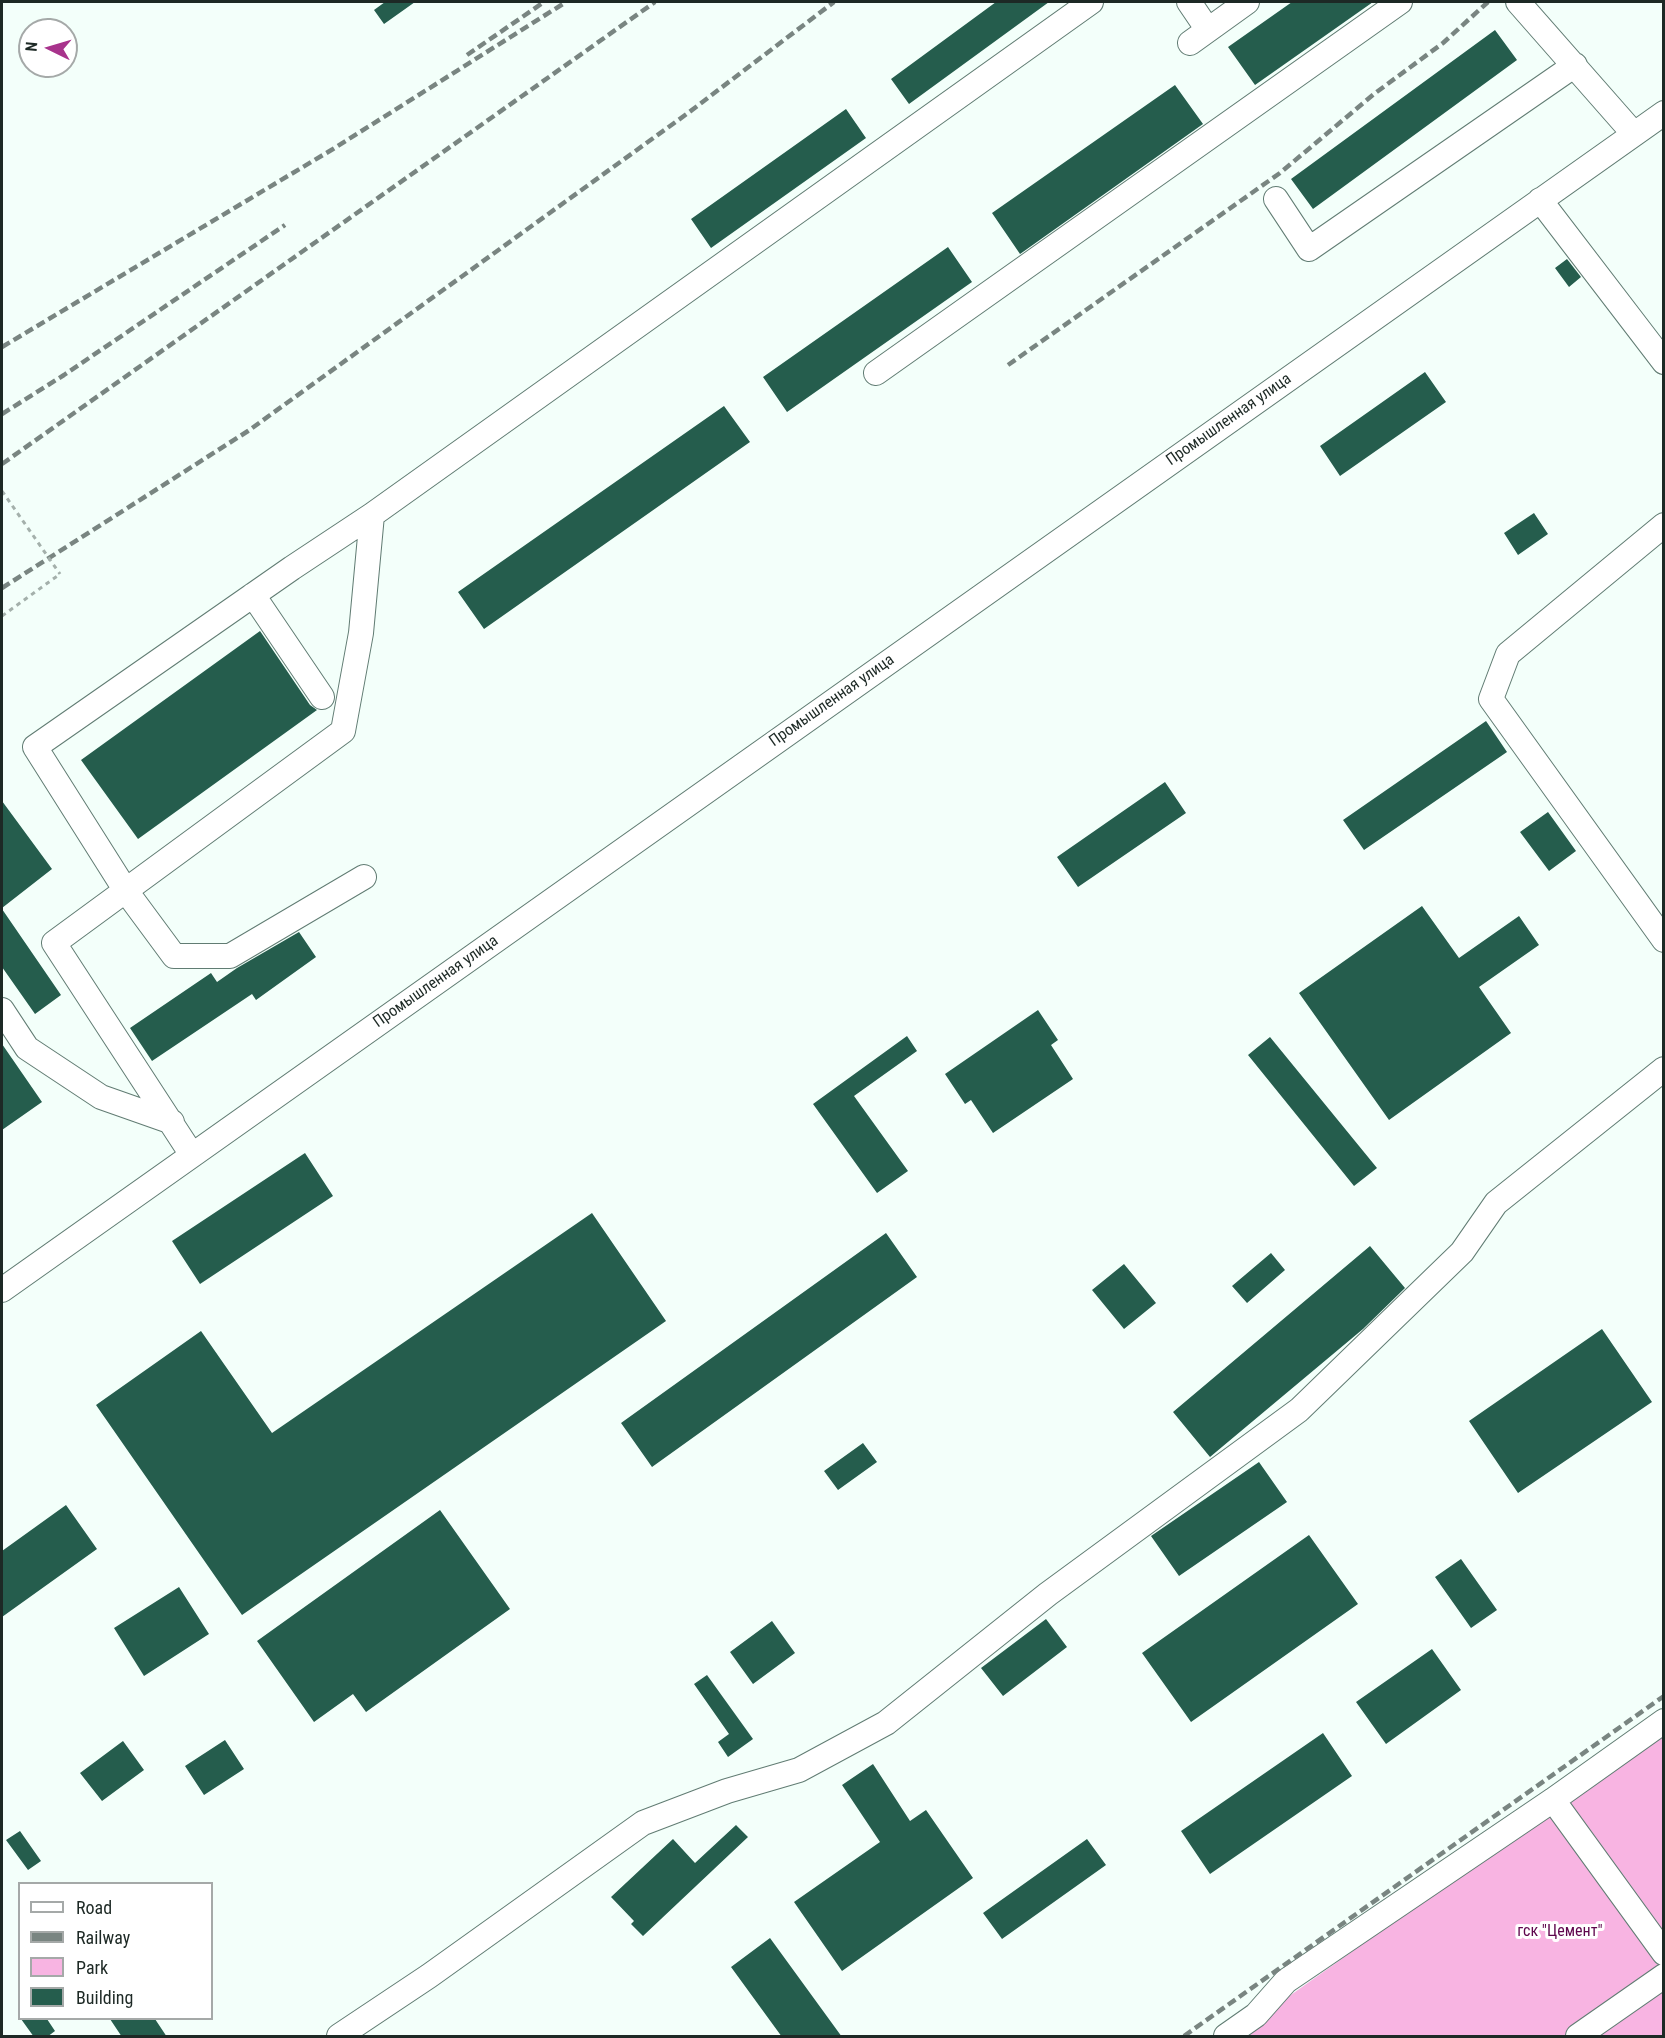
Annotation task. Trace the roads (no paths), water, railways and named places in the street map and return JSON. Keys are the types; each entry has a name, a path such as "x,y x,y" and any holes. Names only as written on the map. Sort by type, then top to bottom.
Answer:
{"street":[{"path":"364,877 231,956 174,956 126,891 35,747 372,515 1091,2"},
{"path":"1189,2 1199,37 1247,2"},
{"path":"876,373 1400,2"},
{"path":"1518,2 1634,134"},
{"path":"1276,200 1309,249 1575,65"},
{"name":"Промышленная улица","path":"2,1290 1664,113"},
{"path":"1540,200 1664,362"},
{"path":"192,1155 54,943 343,731 361,633 372,515"},
{"path":"1664,525 1508,654 1491,699 1664,940"},
{"path":"253,595 322,697"},
{"path":"2,1010 27,1048 100,1097 171,1122"},
{"path":"339,2037 429,1976 643,1823 727,1791 799,1770 886,1724 1048,1594 1299,1410 1462,1251 1496,1203 1664,1069"},
{"path":"1226,2037 1256,2015 1286,1981 1553,1800 1664,1720"},
{"path":"1553,1800 1664,1953"},
{"path":"1578,2037 1664,1976"}],"railway":[{"path":"467,55 544,2"},
{"path":"2,347 333,149 566,2"},
{"path":"2,464 655,2"},
{"path":"2,588 248,431 688,113 834,2"},
{"path":"1008,365 1280,173 1374,94 1443,43 1488,2"},
{"path":"2,414 64,375 285,225"},
{"path":"1184,2036 1664,1696"}],"park label":[{"name":"гск \"Цемент\"","path":"1560,1932"}]}
